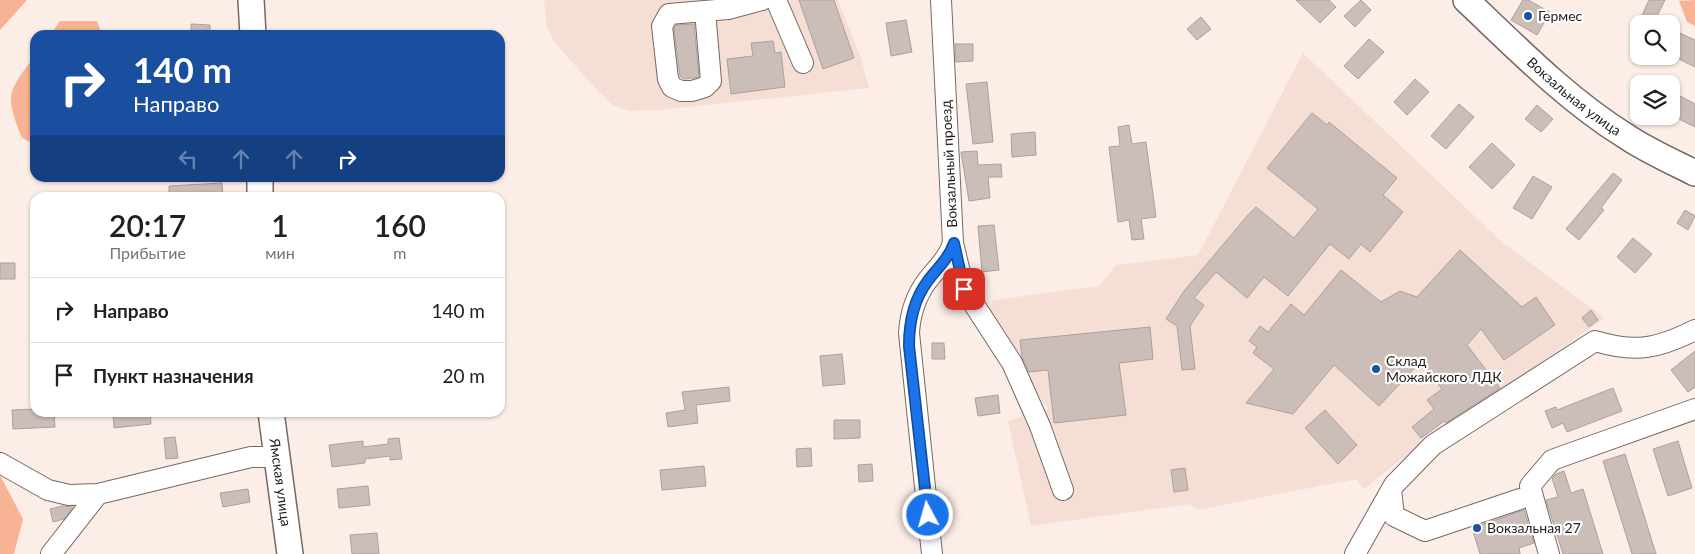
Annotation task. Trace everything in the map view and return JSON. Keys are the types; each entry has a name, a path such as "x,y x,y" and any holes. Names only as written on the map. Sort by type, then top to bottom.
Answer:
{"main road":[{"path":"251,0 253,30"},
{"name":"Вокзальная улица","path":"1466,0 1549,78 1599,118 1644,147 1695,173"},
{"name":"Ямская улица","path":"271,417 275,457 290,554"}],"street":[{"path":"705,11 762,0"},
{"path":"776,0 802,62"},
{"name":"Вокзальный проезд","path":"932,554 909,333 916,302 925,284 947,259 954,243 942,0"},
{"path":"954,243 964,289 1012,363 1040,426 1063,490"},
{"path":"1355,554 1391,490 1433,445 1594,341 1616,347 1640,349 1678,338 1695,330"},
{"path":"1549,554 1530,486 1552,460 1695,409"},
{"path":"0,463 48,490 69,496 98,494 251,458 275,457"},
{"path":"1391,490 1394,516 1426,530 1520,499"},
{"path":"51,554 98,494"}],"shaded area":[{"path":"0,0 27,0 0,30"},
{"path":"544,0 838,0 861,58 869,88 660,110 629,111 613,105 595,88 556,44 547,29"},
{"path":"1695,0 1695,26 1687,22 1679,1"},
{"path":"60,21 97,21 100,30 54,30"},
{"path":"1303,53 1503,243 1605,318 1506,386 1450,429 1446,424 1364,489 1356,479 1198,510 1190,504 1031,526 1008,421 1048,409 988,310 993,300 1099,286 1116,265 1198,255"},
{"path":"30,62 30,142 22,138 11,102 14,86"},
{"path":"0,475 23,519 14,554 0,554"}],"building":[{"path":"799,0 834,0 854,58 823,69"},
{"path":"1296,0 1329,0 1336,7 1320,23"},
{"path":"1361,0 1371,10 1355,27 1344,16"},
{"path":"1523,0 1528,0 1550,12 1537,35 1511,20"},
{"path":"1649,0 1665,0 1658,15 1642,15"},
{"path":"1201,17 1211,29 1197,40 1187,29"},
{"path":"906,20 912,52 891,56 886,23"},
{"path":"191,24 210,25 210,30 191,30"},
{"path":"694,24 699,77 684,79 680,76 674,29 676,25"},
{"path":"1680,33 1695,40 1695,67 1680,60"},
{"path":"1369,39 1384,52 1358,79 1344,66"},
{"path":"773,41 775,53 781,52 785,87 731,94 727,59 753,56 751,43"},
{"path":"955,44 973,44 973,61 956,62"},
{"path":"1415,79 1429,92 1407,115 1394,102"},
{"path":"987,82 993,142 973,144 966,84"},
{"path":"1680,96 1695,104 1695,127 1680,120"},
{"path":"1459,104 1474,117 1446,149 1431,136"},
{"path":"1537,105 1553,119 1541,132 1525,119"},
{"path":"1312,113 1327,125 1329,122 1397,178 1383,195 1403,212 1370,252 1361,244 1349,259 1330,244 1288,296 1264,277 1247,298 1216,272 1194,298 1204,305 1190,326 1195,369 1182,370 1177,326 1166,319 1184,291 1248,215 1256,207 1294,238 1318,209 1267,168"},
{"path":"1129,125 1132,144 1146,142 1156,217 1141,219 1144,239 1132,240 1129,220 1118,222 1109,147 1120,146 1118,127"},
{"path":"1035,132 1036,155 1012,157 1011,134"},
{"path":"1492,143 1515,165 1492,189 1469,167"},
{"path":"977,151 978,165 1001,164 1002,177 988,177 990,198 969,201 961,152"},
{"path":"1613,173 1622,180 1601,208 1604,210 1579,240 1566,229"},
{"path":"1533,176 1552,187 1532,219 1513,208"},
{"path":"222,183 223,192 169,192 169,186"},
{"path":"1685,210 1695,216 1688,230 1677,223"},
{"path":"994,225 999,270 982,272 978,226"},
{"path":"1633,238 1652,254 1635,273 1617,257"},
{"path":"1460,250 1522,307 1536,297 1555,325 1504,360 1481,329 1467,345 1500,388 1446,423 1444,421 1421,438 1412,427 1434,409 1427,400 1442,389 1421,361 1379,406 1334,365 1293,414 1246,403 1274,369 1253,353 1257,347 1249,341 1260,326 1268,332 1291,304 1304,315 1341,270 1381,302 1400,291 1417,297"},
{"path":"0,263 15,263 15,279 0,279"},
{"path":"1591,310 1598,320 1589,327 1582,318"},
{"path":"1150,327 1153,359 1119,363 1126,415 1054,423 1048,370 1029,372 1022,357 1020,340"},
{"path":"932,343 944,343 945,359 932,359"},
{"path":"1695,351 1695,387 1688,392 1671,370"},
{"path":"842,354 845,384 823,386 820,356"},
{"path":"729,387 730,401 696,405 698,423 668,427 666,413 685,410 682,392"},
{"path":"1613,388 1622,411 1567,432 1563,423 1552,428 1545,411 1556,407 1557,410"},
{"path":"998,395 1000,413 978,416 975,398"},
{"path":"30,409 30,417 54,417 55,427 13,429 12,410"},
{"path":"1325,410 1357,445 1338,464 1305,428"},
{"path":"113,417 150,417 151,424 114,428"},
{"path":"834,420 860,420 860,438 834,439"},
{"path":"175,437 178,458 166,459 164,438"},
{"path":"399,438 402,459 390,460 390,456 365,459 365,463 332,467 329,445 363,441 363,447 388,444 388,439"},
{"path":"1678,441 1692,488 1668,496 1653,449"},
{"path":"811,448 812,466 797,467 796,449"},
{"path":"1625,454 1656,554 1632,554 1603,461"},
{"path":"872,464 873,481 859,482 858,465"},
{"path":"704,466 706,486 662,490 660,470"},
{"path":"1185,468 1188,490 1174,492 1171,470"},
{"path":"1564,471 1571,493 1583,489 1603,554 1563,554 1546,500 1558,497 1552,478"},
{"path":"368,486 370,505 339,508 337,489"},
{"path":"248,489 250,502 223,507 220,493"},
{"path":"62,506 73,507 64,519 53,522 50,509"},
{"path":"1524,510 1534,543 1519,548 1520,554 1480,554 1472,528"},
{"path":"377,533 379,554 352,554 350,535"}],"place":[{"name":"Гермес","path":"1528,16"},
{"name":"Склад Можайского ЛДК","path":"1376,369"},
{"name":"Вокзальная 27","path":"1477,528"}],"route":[{"path":"928,515 909,346 909,322 912,311 925,284 947,259 954,243 964,289"}]}
